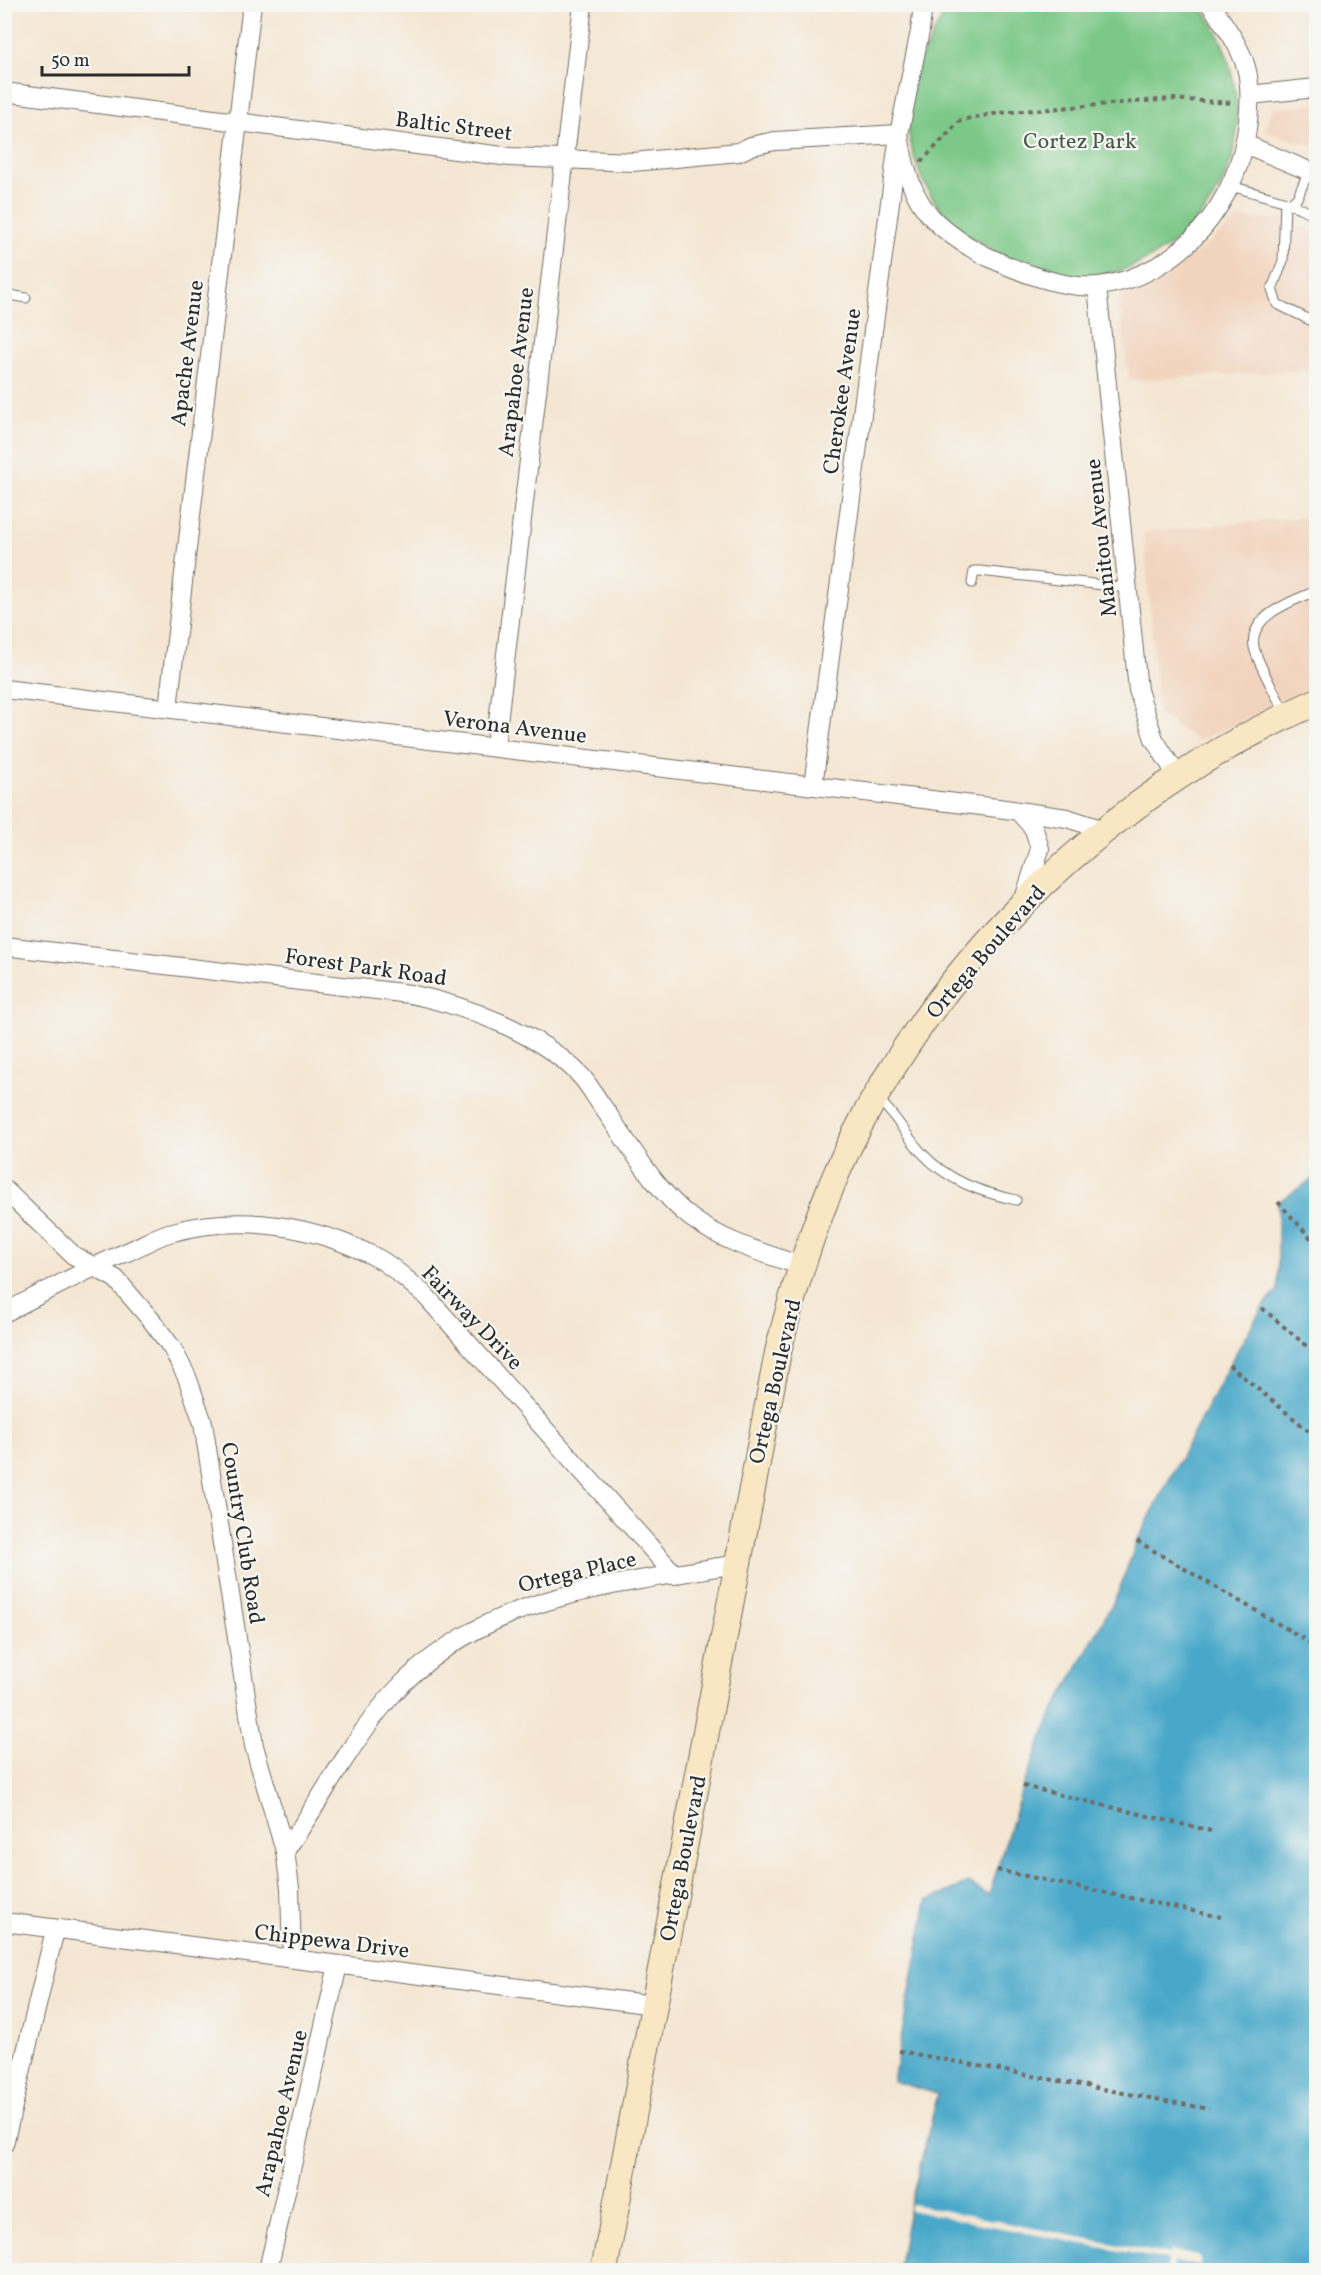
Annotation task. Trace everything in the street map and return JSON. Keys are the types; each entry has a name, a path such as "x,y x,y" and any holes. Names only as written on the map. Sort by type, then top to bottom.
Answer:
{"main road":[{"name":"Ortega Boulevard","path":"604,2271 736,1564 778,1352 802,1266 848,1148 907,1045 943,995 1023,902 1104,830 1178,777 1286,715 1317,702"}],"street":[{"name":"Apache Avenue","path":"168,708 252,4"},
{"name":"Arapahoe Avenue","path":"495,747 583,4"},
{"name":"Cherokee Avenue","path":"813,786 899,134 920,32 923,4"},
{"path":"920,32 933,4"},
{"path":"899,134 904,170 918,200 940,227 973,249 1005,265 1055,281 1097,286 1133,278 1171,257 1206,225 1231,186 1245,144 1246,67 1232,38 1210,4"},
{"path":"1246,100 1317,88"},
{"name":"Baltic Street","path":"4,92 510,157 565,161 633,162 687,158 739,152 775,141 899,134"},
{"path":"1245,144 1313,173"},
{"name":"Manitou Avenue","path":"1097,286 1138,690 1154,739 1178,777"},
{"name":"Verona Avenue","path":"4,688 1067,818 1104,830"},
{"path":"1019,812 1034,829 1040,849 1023,902"},
{"name":"Forest Park Road","path":"4,946 411,994 454,1003 498,1021 538,1044 581,1076 663,1191 690,1217 732,1242 802,1266"},
{"name":"Country Club Road","path":"4,1189 73,1255 116,1279 172,1348 187,1377 203,1423 254,1746 285,1851 290,1888 292,1958"},
{"name":"Fairway Drive","path":"4,1313 95,1266 168,1234 208,1226 253,1223 294,1227 342,1242 383,1261 424,1294 675,1575"},
{"name":"Ortega Place","path":"285,1851 362,1733 391,1696 426,1664 462,1637 494,1618 548,1599 736,1564"},
{"name":"Chippewa Drive","path":"4,1922 654,2005"},
{"path":"4,2144 55,1930"},
{"name":"Arapahoe Avenue","path":"268,2271 338,1965"}],"lane":[{"path":"1288,203 1297,198 1313,173"},
{"path":"1231,186 1288,203 1317,215"},
{"path":"1288,203 1283,261 1272,289 1277,304 1317,323"},
{"path":"4,294 26,298"},
{"path":"972,583 974,571 980,571 1129,588"},
{"path":"1286,715 1253,646 1257,630 1267,616 1284,605 1317,591"},
{"path":"876,1098 892,1112 922,1153 951,1178 983,1193 1016,1200"}],"path":[{"path":"914,166 922,162 961,120 999,112 1171,99 1246,100"},
{"path":"1278,1203 1317,1244"},
{"path":"1262,1308 1317,1354"},
{"path":"1229,1365 1317,1437"},
{"path":"1137,1541 1317,1646"},
{"path":"1023,1786 1211,1831"},
{"path":"997,1870 1221,1917"},
{"path":"899,2051 1209,2109"}],"shaded area":[{"path":"1316,104 1316,147 1265,131 1272,108"},
{"path":"1237,219 1284,219 1316,232 1316,370 1129,380 1119,300 1196,254"},
{"path":"1316,516 1316,688 1198,741 1158,713 1144,532"}],"green space":[{"name":"Cortez Park","path":"949,5 1197,5 1215,28 1227,57 1235,88 1237,131 1227,172 1214,197 1197,220 1164,250 1139,264 1111,273 1087,277 1054,273 1021,263 985,246 961,230 947,217 926,185 918,167 908,129 910,91 916,70"}],"water":[{"path":"1316,1177 1316,2270 898,2270 909,2210 938,2094 893,2081 927,1901 968,1883 989,1895 1023,1786 1051,1716 1118,1593 1137,1541 1229,1365 1262,1308 1278,1290 1278,1202"}],"pier":[{"path":"911,2204 1169,2255 1171,2250 1200,2257 1200,2266 1173,2262 1172,2270 1166,2270 1167,2260 909,2210"}]}
